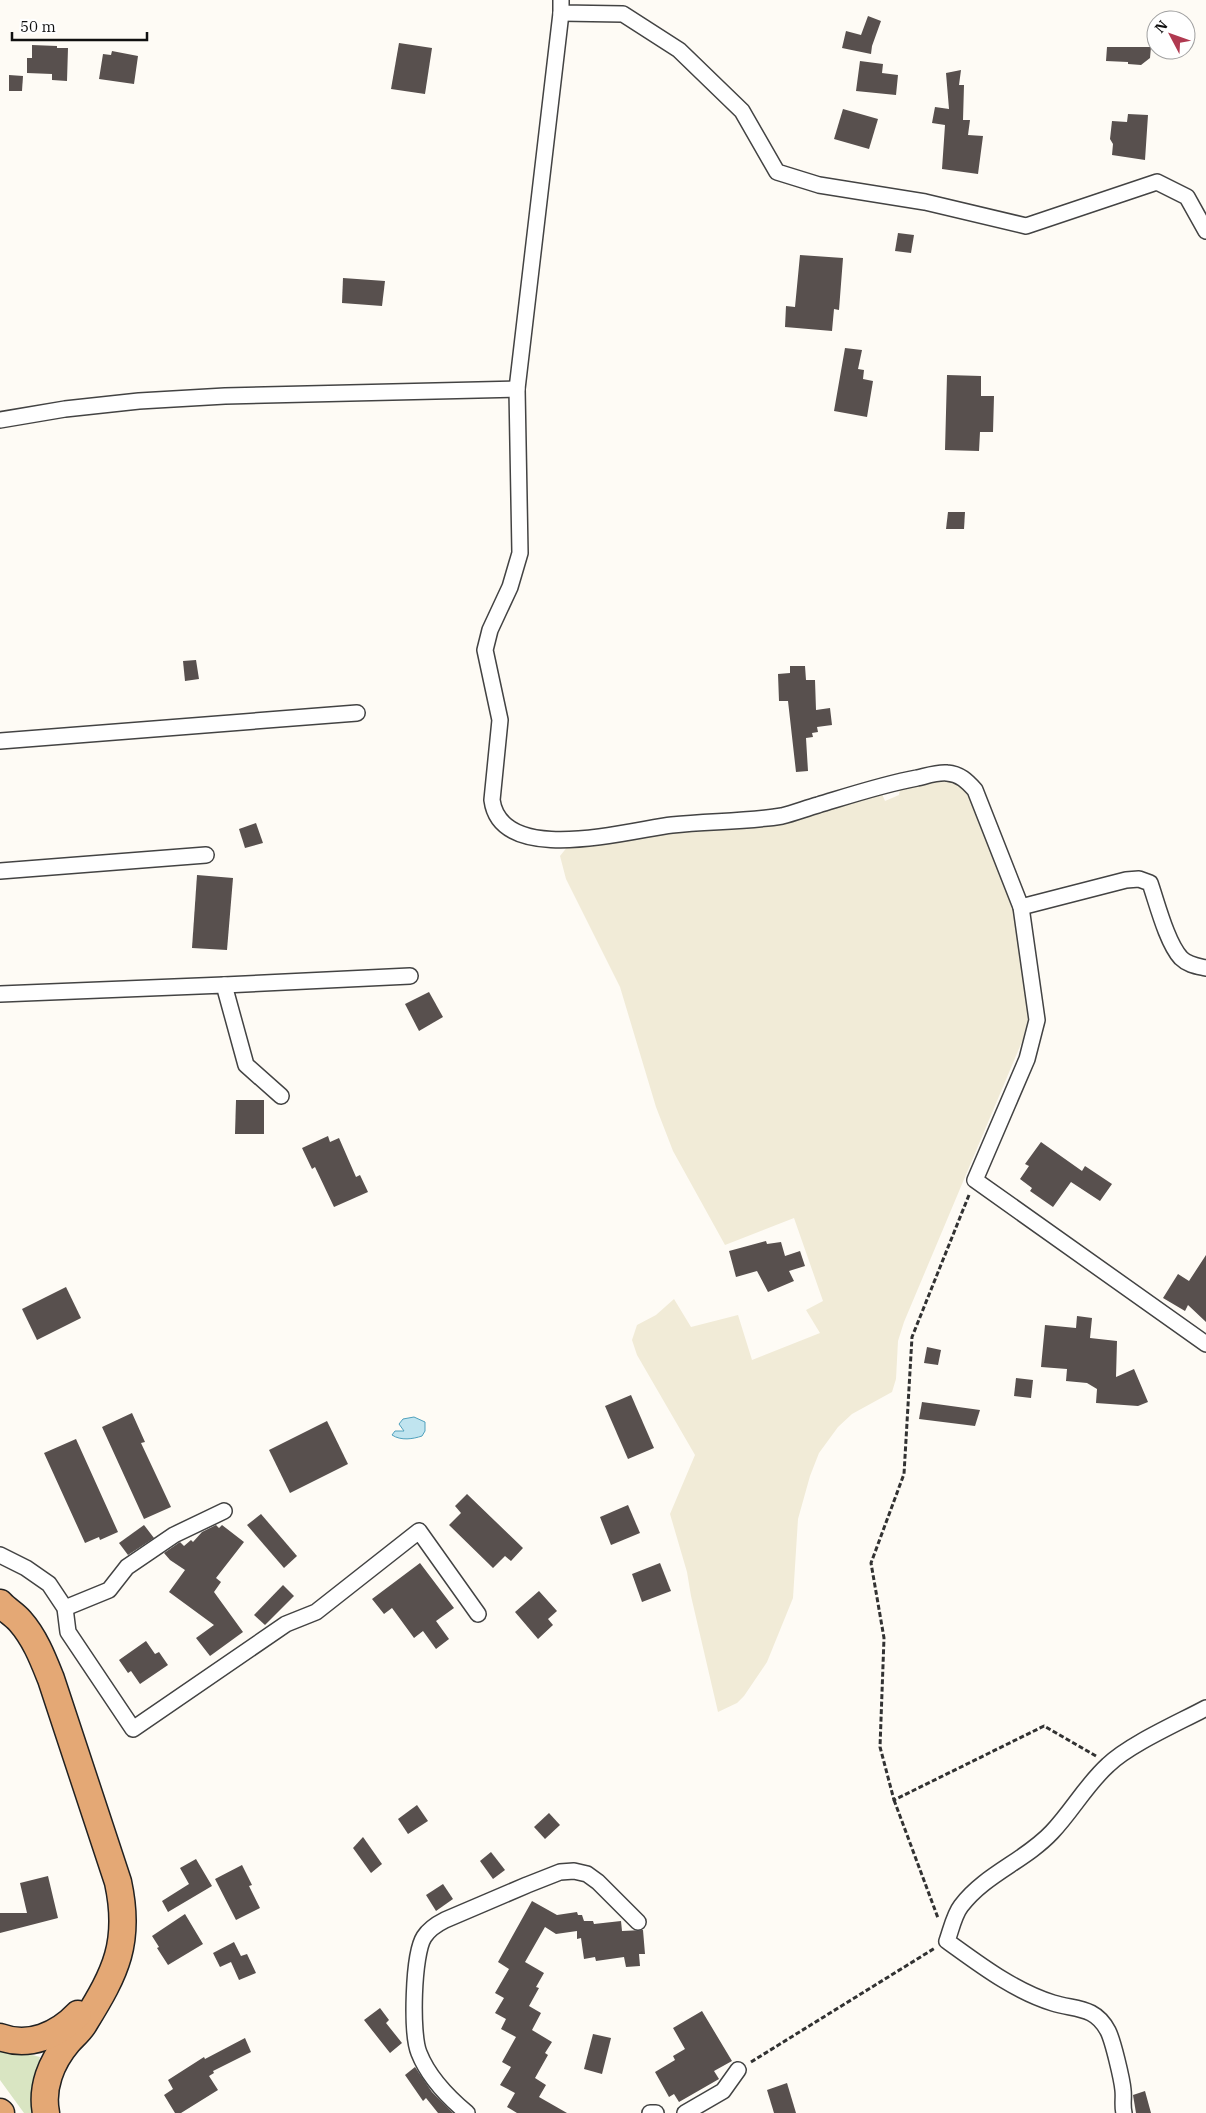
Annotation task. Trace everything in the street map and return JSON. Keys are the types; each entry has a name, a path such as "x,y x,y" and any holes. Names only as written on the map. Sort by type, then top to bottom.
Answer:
{"highway":[{"path":"1,1606 22,1623 43,1659 118,1882 123,1915 122,1946 115,1969 84,2024 66,2044 56,2059 44,2093 46,2113"},
{"path":"0,2037 28,2041 51,2035 66,2026 95,2003"}],"street":[{"path":"1206,231 1186,197 1157,182 1026,226 925,202 820,185 777,172 742,111 679,50 623,14 561,6 518,389 520,553 510,587 490,630 484,650 500,720 492,800 494,811 501,822 514,831 526,836 550,840 584,839 672,825 782,816 894,782 947,773 963,777 975,790 1021,907 1037,1020 1027,1060 975,1180 1206,1344"},
{"path":"0,420 64,409 139,400 225,396 518,389"},
{"path":"0,741 356,713"},
{"path":"0,872 206,855"},
{"path":"1021,907 1126,880 1139,879 1150,883 1172,944 1181,958 1190,965 1206,968"},
{"path":"0,994 410,976"},
{"path":"224,985 246,1065 282,1096"},
{"path":"65,1608 109,1590 127,1567 174,1534 224,1511"},
{"path":"0,1555 26,1568 49,1584 65,1608 68,1632 133,1729 286,1624 316,1612 419,1531 478,1614"},
{"path":"1124,2113 1122,2107 1123,2090 1109,2032 1100,2019 1087,2010 1054,2003 1034,1996 983,1967 947,1941 960,1907 982,1883 1036,1846 1052,1832 1094,1779 1110,1763 1131,1748 1206,1708"},
{"path":"467,2113 452,2100 419,2054 414,2030 417,1962 424,1936 433,1927 445,1920 560,1872 574,1871 587,1874 598,1882 638,1922"},
{"path":"685,2113 723,2091 738,2070"},
{"path":"650,2113 656,2113"}],"path":[{"path":"738,2070 947,1941 894,1800 880,1747 884,1638 871,1563 904,1474 912,1337 975,1180"},
{"path":"894,1800 1044,1726 1110,1763"}],"shaded area":[{"path":"948,779 967,787 1017,916 1028,1018 1023,1039 904,1322 898,1341 896,1379 892,1392 852,1414 838,1427 819,1453 810,1476 798,1519 793,1598 767,1662 744,1696 737,1703 718,1712 687,1572 670,1514 695,1455 637,1355 632,1340 637,1325 656,1315 674,1299 691,1327 738,1315 752,1360 820,1333 806,1310 823,1301 794,1218 725,1245 673,1151 656,1107 620,987 566,879 560,856 568,846 655,834 748,828 882,794 885,801 899,795 900,788"}],"green space":[{"path":"0,2047 40,2057 32,2087 32,2113 24,2113 0,2080"}],"water":[{"path":"414,1417 425,1422 425,1431 422,1436 403,1439 392,1435 395,1431 404,1431 399,1424 403,1419"}],"building":[{"path":"868,16 881,21 871,54 842,48 846,31 861,35"},
{"path":"399,43 432,48 425,94 391,89"},
{"path":"32,45 68,48 67,81 52,80 52,74 27,73 27,58 32,58"},
{"path":"1107,47 1146,47 1147,60 1141,65 1128,64 1128,62 1106,61"},
{"path":"112,51 138,56 134,84 99,79 103,54 111,55"},
{"path":"860,61 883,64 882,73 898,75 896,95 856,91"},
{"path":"961,70 959,85 964,85 963,120 970,120 968,135 983,136 978,174 942,169 945,125 932,123 935,107 949,109 946,73"},
{"path":"9,75 23,76 22,91 9,91"},
{"path":"843,109 878,119 869,149 834,139"},
{"path":"1128,114 1148,115 1145,160 1112,155 1113,144 1110,139 1112,121 1127,122"},
{"path":"898,233 914,235 911,253 895,251"},
{"path":"800,255 843,258 839,310 834,309 832,331 785,327 786,306 795,307"},
{"path":"343,278 385,281 382,306 342,303"},
{"path":"845,348 862,350 858,369 864,370 863,379 873,381 867,417 834,411"},
{"path":"947,375 981,376 981,396 994,396 993,432 980,432 979,451 945,450"},
{"path":"948,512 965,512 964,529 946,529"},
{"path":"196,660 199,679 185,681 183,661"},
{"path":"790,666 805,666 806,680 815,680 816,710 830,708 832,725 817,727 818,732 812,733 813,737 806,738 808,771 796,772 788,701 779,701 778,674 790,673"},
{"path":"256,823 263,843 245,848 239,829"},
{"path":"197,875 233,878 227,950 192,948"},
{"path":"429,992 443,1017 419,1031 405,1004"},
{"path":"236,1100 264,1100 264,1134 235,1134"},
{"path":"328,1136 330,1142 339,1138 356,1177 360,1175 368,1192 334,1207 315,1167 312,1169 302,1148"},
{"path":"1041,1142 1082,1171 1085,1166 1112,1184 1100,1201 1071,1182 1053,1207 1030,1191 1032,1188 1020,1179 1029,1166 1025,1164"},
{"path":"766,1241 767,1244 781,1242 785,1256 800,1251 805,1266 789,1271 794,1281 768,1292 757,1271 736,1277 729,1251"},
{"path":"1206,1255 1206,1322 1188,1305 1185,1311 1163,1298 1178,1274 1189,1281"},
{"path":"66,1287 81,1318 37,1340 22,1309"},
{"path":"1077,1316 1092,1318 1090,1338 1117,1341 1116,1377 1134,1369 1148,1402 1138,1406 1096,1403 1097,1389 1087,1383 1066,1381 1067,1369 1041,1367 1045,1325 1076,1328"},
{"path":"927,1347 941,1350 938,1365 924,1363"},
{"path":"1016,1378 1033,1380 1031,1398 1014,1396"},
{"path":"631,1395 654,1448 628,1459 605,1406"},
{"path":"922,1402 980,1410 975,1426 919,1419"},
{"path":"132,1413 145,1442 141,1443 171,1507 144,1519 102,1427"},
{"path":"327,1421 348,1464 290,1493 269,1450"},
{"path":"76,1439 118,1532 100,1540 99,1537 85,1543 44,1453"},
{"path":"467,1494 523,1548 511,1561 505,1556 493,1568 449,1525 461,1513 455,1506"},
{"path":"628,1505 640,1533 611,1545 600,1517"},
{"path":"261,1514 297,1556 284,1568 247,1525"},
{"path":"144,1525 154,1538 128,1555 119,1543"},
{"path":"216,1525 219,1528 222,1525 244,1542 216,1578 221,1582 214,1592 243,1632 210,1656 196,1638 214,1625 169,1592 185,1570 170,1560 164,1553 180,1542 184,1546 191,1540 193,1542 202,1532"},
{"path":"420,1563 454,1608 436,1621 449,1639 436,1649 423,1631 414,1638 392,1608 384,1614 372,1599"},
{"path":"660,1563 671,1591 642,1602 632,1574"},
{"path":"283,1585 294,1596 265,1625 254,1615"},
{"path":"539,1591 557,1611 548,1619 553,1625 538,1639 515,1612"},
{"path":"146,1641 155,1654 159,1652 168,1665 140,1684 131,1671 128,1673 119,1660"},
{"path":"417,1805 428,1821 408,1834 398,1819"},
{"path":"549,1813 560,1825 545,1839 534,1827"},
{"path":"363,1837 382,1864 371,1873 353,1848"},
{"path":"491,1852 505,1870 493,1879 480,1861"},
{"path":"196,1859 212,1886 168,1912 162,1901 189,1884 180,1868"},
{"path":"242,1865 252,1885 249,1886 260,1908 236,1920 215,1879"},
{"path":"48,1876 58,1918 0,1933 0,1913 27,1913 20,1883"},
{"path":"443,1884 453,1899 436,1911 426,1895"},
{"path":"532,1901 557,1915 577,1912 578,1915 582,1915 584,1921 593,1921 594,1924 621,1921 622,1931 643,1930 645,1954 639,1954 640,1966 626,1967 624,1957 596,1961 595,1957 584,1959 581,1938 577,1939 577,1931 556,1934 545,1927 525,1962 544,1973 536,1987 539,1988 529,2006 541,2013 532,2030 552,2042 545,2053 548,2055 535,2078 546,2085 539,2097 567,2113 517,2113 507,2107 515,2093 500,2085 511,2067 502,2062 516,2037 501,2029 506,2019 495,2013 504,1998 495,1993 509,1969 498,1962"},
{"path":"185,1914 203,1944 168,1965 152,1936"},
{"path":"234,1942 241,1956 247,1954 256,1973 239,1980 231,1962 220,1967 213,1953"},
{"path":"380,2008 389,2020 386,2023 402,2043 390,2053 364,2020"},
{"path":"702,2011 732,2061 714,2071 719,2079 679,2102 674,2094 669,2097 655,2072 675,2060 673,2056 685,2049 673,2028"},
{"path":"593,2034 611,2038 602,2074 584,2069"},
{"path":"245,2038 251,2052 213,2071 214,2073 209,2076 218,2090 181,2113 175,2113 164,2095 173,2089 168,2080 204,2057 205,2059"},
{"path":"415,2067 432,2092 453,2113 438,2113 426,2098 423,2101 405,2075"},
{"path":"787,2083 796,2113 774,2113 767,2090"},
{"path":"1145,2091 1151,2113 1136,2113 1133,2095"}]}
